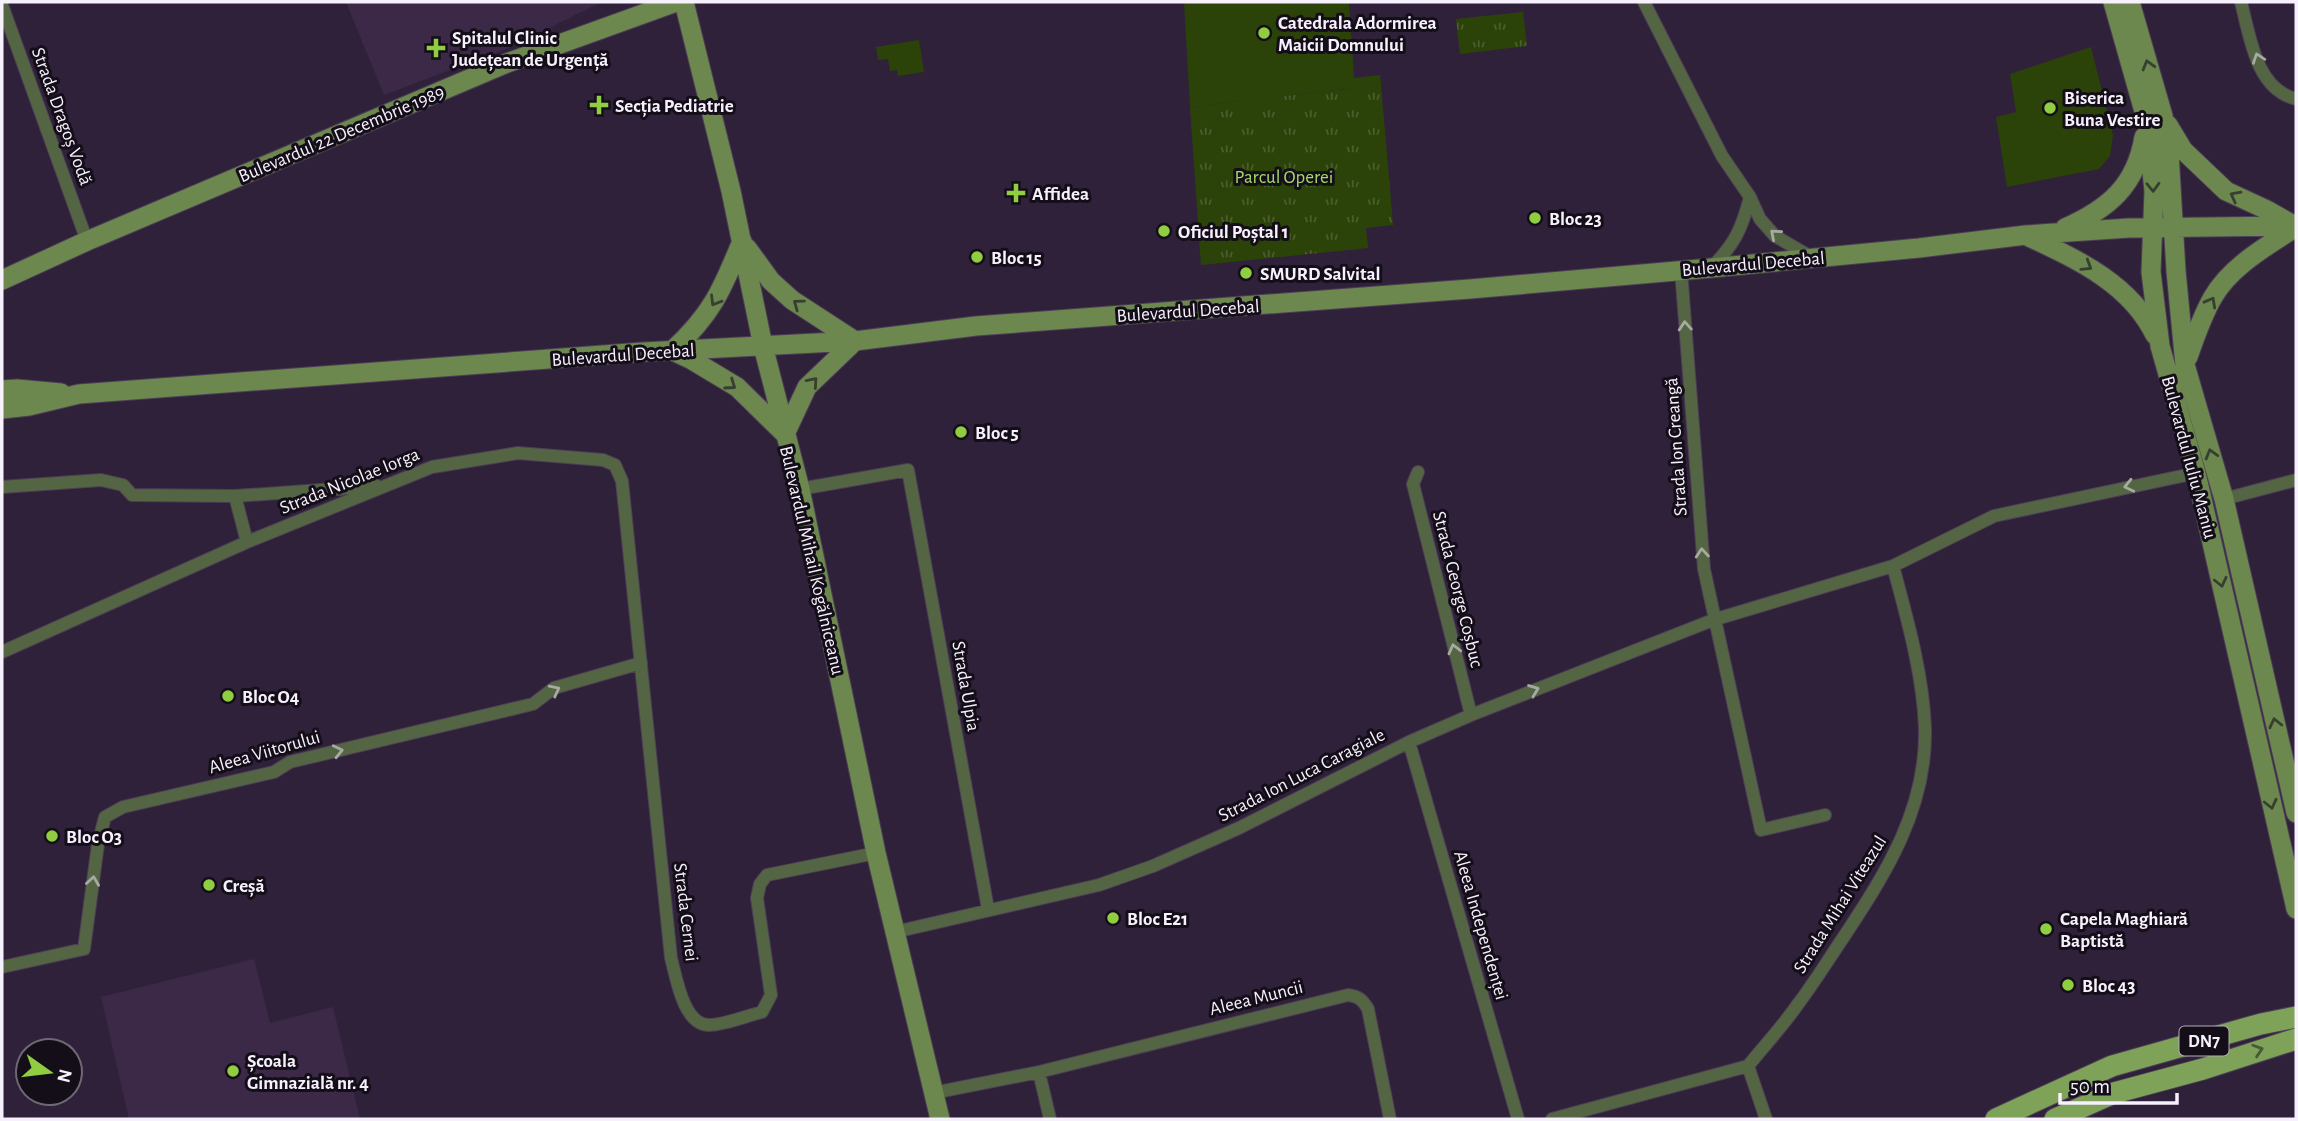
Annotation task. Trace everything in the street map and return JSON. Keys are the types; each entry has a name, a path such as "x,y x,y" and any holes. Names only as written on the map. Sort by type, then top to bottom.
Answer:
{"main road":[{"name":"Bulevardul 22 Decembrie 1989","path":"2,279 507,63 676,2"},
{"name":"Bulevardul Mihail Kogălniceanu","path":"684,2 742,241 763,346 800,489 876,853 940,1119"},
{"name":"Bulevardul Iuliu Maniu","path":"2113,2 2169,152 2185,365 2224,499 2296,813"},
{"name":"Bulevardul Iuliu Maniu","path":"2130,2 2155,119 2151,272 2160,346 2196,473 2296,909"},
{"path":"2026,235 2065,228 2103,208 2123,188 2135,169 2155,119 2226,191 2296,227 2248,260 2214,295 2199,325 2185,365"},
{"name":"Bulevardul Decebal","path":"7,388 79,394 672,351 855,341 976,327 1711,268 2026,235 2129,228 2296,227"},
{"path":"2026,235 2080,261 2106,279 2137,305 2148,320 2160,346"},
{"name":"Bulevardul 22 Decembrie 1989","path":"2,267 87,241"},
{"path":"742,241 771,281 785,294 855,341 807,387 785,434 737,387 672,351 691,333 714,304 742,241"},
{"name":"Bulevardul Decebal","path":"2,409 29,406 79,394"},
{"name":"DN7","path":"1996,1119 2112,1066 2260,1024 2296,1017"},
{"name":"DN7","path":"2055,1119 2114,1093 2203,1069 2296,1039"}],"street":[{"path":"1644,2 1722,156 1750,197 1760,219 1775,236 1812,258"},
{"path":"2241,2 2263,74 2272,87 2284,96 2295,99"},
{"name":"Strada Dragoș Vodă","path":"2,5 87,241"},
{"path":"1711,268 1729,249 1744,224 1750,197"},
{"name":"Strada Ion Creangă","path":"1681,270 1696,488 1704,569 1713,620"},
{"name":"Strada Nicolae Iorga","path":"2,652 247,542 432,467 518,453 603,460 615,465 622,481"},
{"name":"Strada Ulpia","path":"800,489 908,470 988,909"},
{"name":"Strada George Coșbuc","path":"1418,472 1413,484 1471,715"},
{"name":"Strada Ion Luca Caragiale","path":"895,932 1100,884 1153,866 1239,828 1409,742 1471,715 1713,620 1894,566 1994,516 2196,473"},
{"path":"2,487 101,480 123,485 132,495 235,496 388,485"},
{"path":"2224,499 2296,480"},
{"name":"Strada Cernei","path":"622,481 671,958 684,1005 694,1019 709,1025 762,1012 767,1005 771,995 757,898 760,884 767,875 876,853"},
{"path":"235,496 247,542"},
{"name":"Strada Mihai Viteazul","path":"1748,1066 1797,1007 1875,890 1909,823 1920,786 1925,729 1920,683 1894,566"},
{"path":"1713,620 1761,830 1825,815"},
{"name":"Aleea Viitorului","path":"2,967 84,949 98,844 105,817 124,807 274,772 290,762 533,704 554,688 641,663"},
{"name":"Aleea Independenței","path":"1409,742 1518,1119"},
{"name":"Aleea Muncii","path":"933,1093 1039,1072 1339,996 1356,996 1364,1001 1368,1009 1390,1119"},
{"path":"1552,1119 1748,1066 1766,1119"},
{"path":"1039,1072 1050,1119"}],"shaded area":[{"name":"Spitalul Clinic Județean de Urgență","path":"346,2 601,2 511,47 384,95"},
{"name":"Școala Gimnazială nr. 4","path":"254,959 270,1023 333,1007 360,1119 129,1119 101,997"}],"green space":[{"path":"1184,2 1349,2 1354,78 1380,75 1381,85 1190,107"},
{"path":"1523,12 1527,46 1460,54 1456,19"},
{"path":"919,40 924,72 898,76 897,70 890,71 888,59 878,60 876,47"},
{"path":"2091,47 2113,135 2110,156 2099,169 2007,187 1996,117 2016,112 2010,74"},
{"name":"Parcul Operei","path":"1381,85 1393,225 1366,228 1368,248 1201,265 1190,107"}],"place":[{"name":"Catedrala Adormirea Maicii Domnului","path":"1264,33"},
{"name":"Spitalul Clinic Județean de Urgență","path":"436,48"},
{"name":"Secția Pediatrie","path":"599,105"},
{"name":"Biserica Buna Vestire","path":"2050,108"},
{"name":"Affidea","path":"1016,193"},
{"name":"Bloc 23","path":"1535,218"},
{"name":"Oficiul Poștal 1","path":"1164,231"},
{"name":"Bloc 15","path":"977,257"},
{"name":"SMURD Salvital","path":"1246,273"},
{"name":"Bloc 5","path":"961,432"},
{"name":"Bloc O4","path":"228,696"},
{"name":"Bloc O3","path":"52,836"},
{"name":"Creșă","path":"209,885"},
{"name":"Bloc E21","path":"1113,918"},
{"name":"Capela Maghiară Baptistă","path":"2046,929"},
{"name":"Bloc 43","path":"2068,985"},
{"name":"Școala Gimnazială nr. 4","path":"233,1071"}]}
